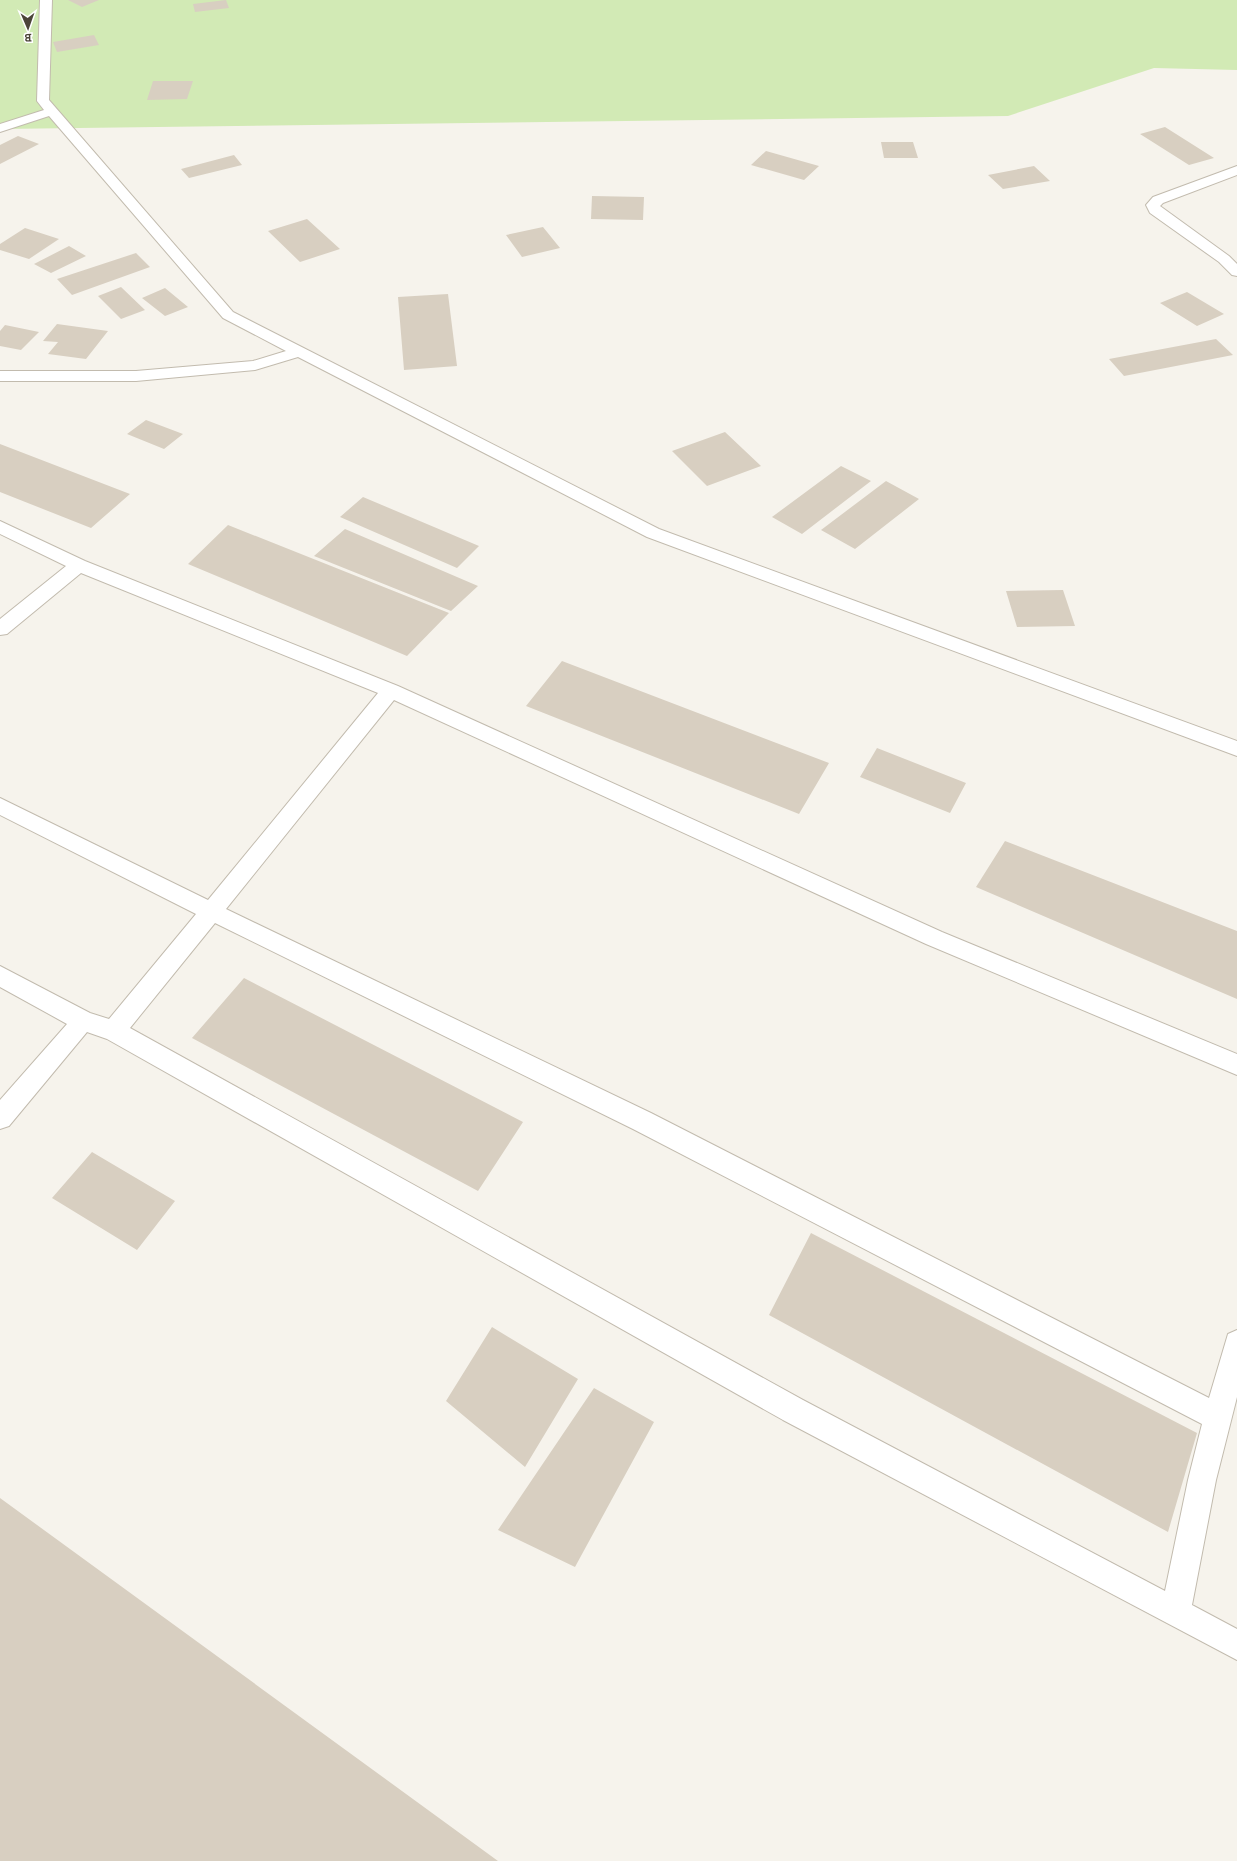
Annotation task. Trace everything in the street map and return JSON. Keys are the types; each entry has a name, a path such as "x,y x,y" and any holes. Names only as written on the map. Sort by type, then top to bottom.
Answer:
{"street":[{"path":"46,0 43,101 228,315 653,533 1237,749"},
{"path":"0,128 52,111"},
{"path":"1237,170 1158,200 1153,205 1156,210 1224,259 1237,272"},
{"path":"0,376 136,376 225,369 255,365 299,352"},
{"path":"0,527 79,565 391,691 934,938 1237,1065"},
{"path":"0,629 79,565"},
{"path":"114,1031 210,911 391,691"},
{"path":"0,806 210,911 642,1121 1219,1418"},
{"path":"0,976 83,1021 114,1031 793,1410 1237,1645"},
{"path":"0,1118 83,1021"},
{"path":"1176,1612 1202,1480 1237,1343"}],"green space":[{"path":"0,0 1237,0 1237,70 1154,68 1008,116 0,129"}],"building":[{"path":"68,0 99,0 82,7"},
{"path":"226,0 229,8 195,12 193,4"},
{"path":"94,35 99,45 57,52 53,42"},
{"path":"153,81 193,81 187,99 147,100"},
{"path":"1165,127 1214,158 1189,165 1140,134"},
{"path":"18,136 39,144 0,164 0,145"},
{"path":"881,142 913,142 918,158 884,158"},
{"path":"766,151 819,166 804,180 751,165"},
{"path":"234,155 242,165 189,178 181,169"},
{"path":"1034,166 1050,181 1003,189 988,175"},
{"path":"592,196 644,197 643,220 591,219"},
{"path":"307,219 340,249 300,262 268,231"},
{"path":"543,227 560,248 522,257 506,235"},
{"path":"25,228 59,239 29,259 0,250 0,244"},
{"path":"69,246 86,256 51,273 34,264"},
{"path":"136,253 150,267 72,295 57,279"},
{"path":"121,287 145,310 121,319 98,296"},
{"path":"165,288 188,307 165,316 142,298"},
{"path":"1187,292 1224,314 1197,326 1160,303"},
{"path":"448,294 457,366 404,370 398,297"},
{"path":"57,324 108,331 86,359 48,354 58,342 43,341"},
{"path":"5,325 39,332 21,350 0,346 0,331"},
{"path":"1216,339 1233,355 1124,376 1109,359"},
{"path":"146,420 183,434 164,449 127,434"},
{"path":"725,432 761,466 707,486 672,451"},
{"path":"0,444 130,494 91,528 0,492"},
{"path":"841,466 871,481 802,534 772,517"},
{"path":"886,481 919,499 855,549 821,530"},
{"path":"363,497 479,546 457,568 340,517"},
{"path":"228,525 449,613 407,656 188,564"},
{"path":"345,529 478,586 451,611 314,556"},
{"path":"1063,590 1075,626 1017,627 1006,591"},
{"path":"562,661 829,763 799,814 526,706"},
{"path":"877,748 966,783 950,813 860,777"},
{"path":"1005,841 1237,931 1237,999 976,887"},
{"path":"244,978 523,1122 478,1191 192,1038"},
{"path":"92,1152 175,1201 137,1250 52,1198"},
{"path":"811,1233 1197,1433 1168,1532 769,1315"},
{"path":"492,1327 578,1379 525,1467 446,1401"},
{"path":"594,1388 654,1422 575,1567 498,1530"},
{"path":"0,1498 498,1861 0,1861"}]}
